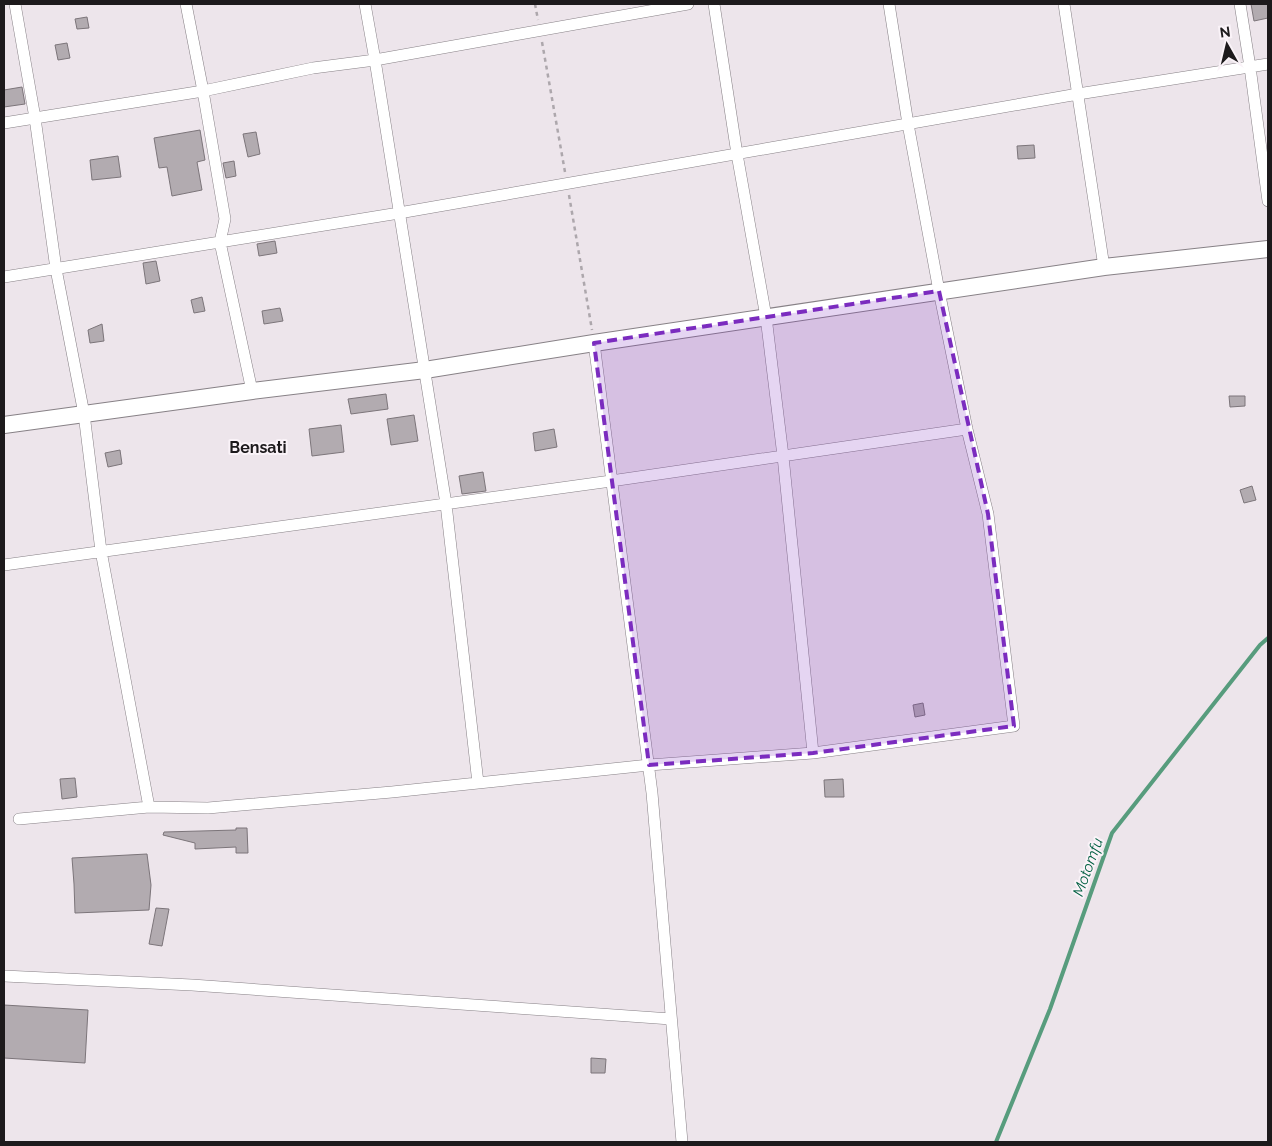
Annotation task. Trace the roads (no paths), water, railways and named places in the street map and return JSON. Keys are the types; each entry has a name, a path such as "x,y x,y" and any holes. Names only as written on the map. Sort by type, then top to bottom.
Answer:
{"street":[{"path":"15,4 35,118 56,269 84,414 101,551 150,806"},
{"path":"186,4 204,91 225,219 220,242 252,391"},
{"path":"365,4 426,370 446,504 478,783"},
{"path":"4,123 204,91 313,68 375,60 688,4"},
{"path":"714,4 737,154 766,317 783,456 813,753"},
{"path":"19,819 150,806 208,808 392,792 648,765 813,753 1014,726 988,514 967,429 939,291 908,124 889,4"},
{"path":"1064,4 1104,267"},
{"path":"1240,4 1268,201"},
{"path":"4,277 399,213 1078,94 1268,64"},
{"path":"4,425 252,391 426,370 1104,267 1268,249"},
{"path":"594,343 652,793 682,1142"},
{"path":"4,565 611,481 967,429"},
{"path":"4,976 202,985 671,1019"}],"waterway":[{"name":"Motomfu","path":"996,1142 1050,1009 1112,833 1260,645 1268,638"}],"district":[{"name":"Bensati","path":"258,447"}]}
